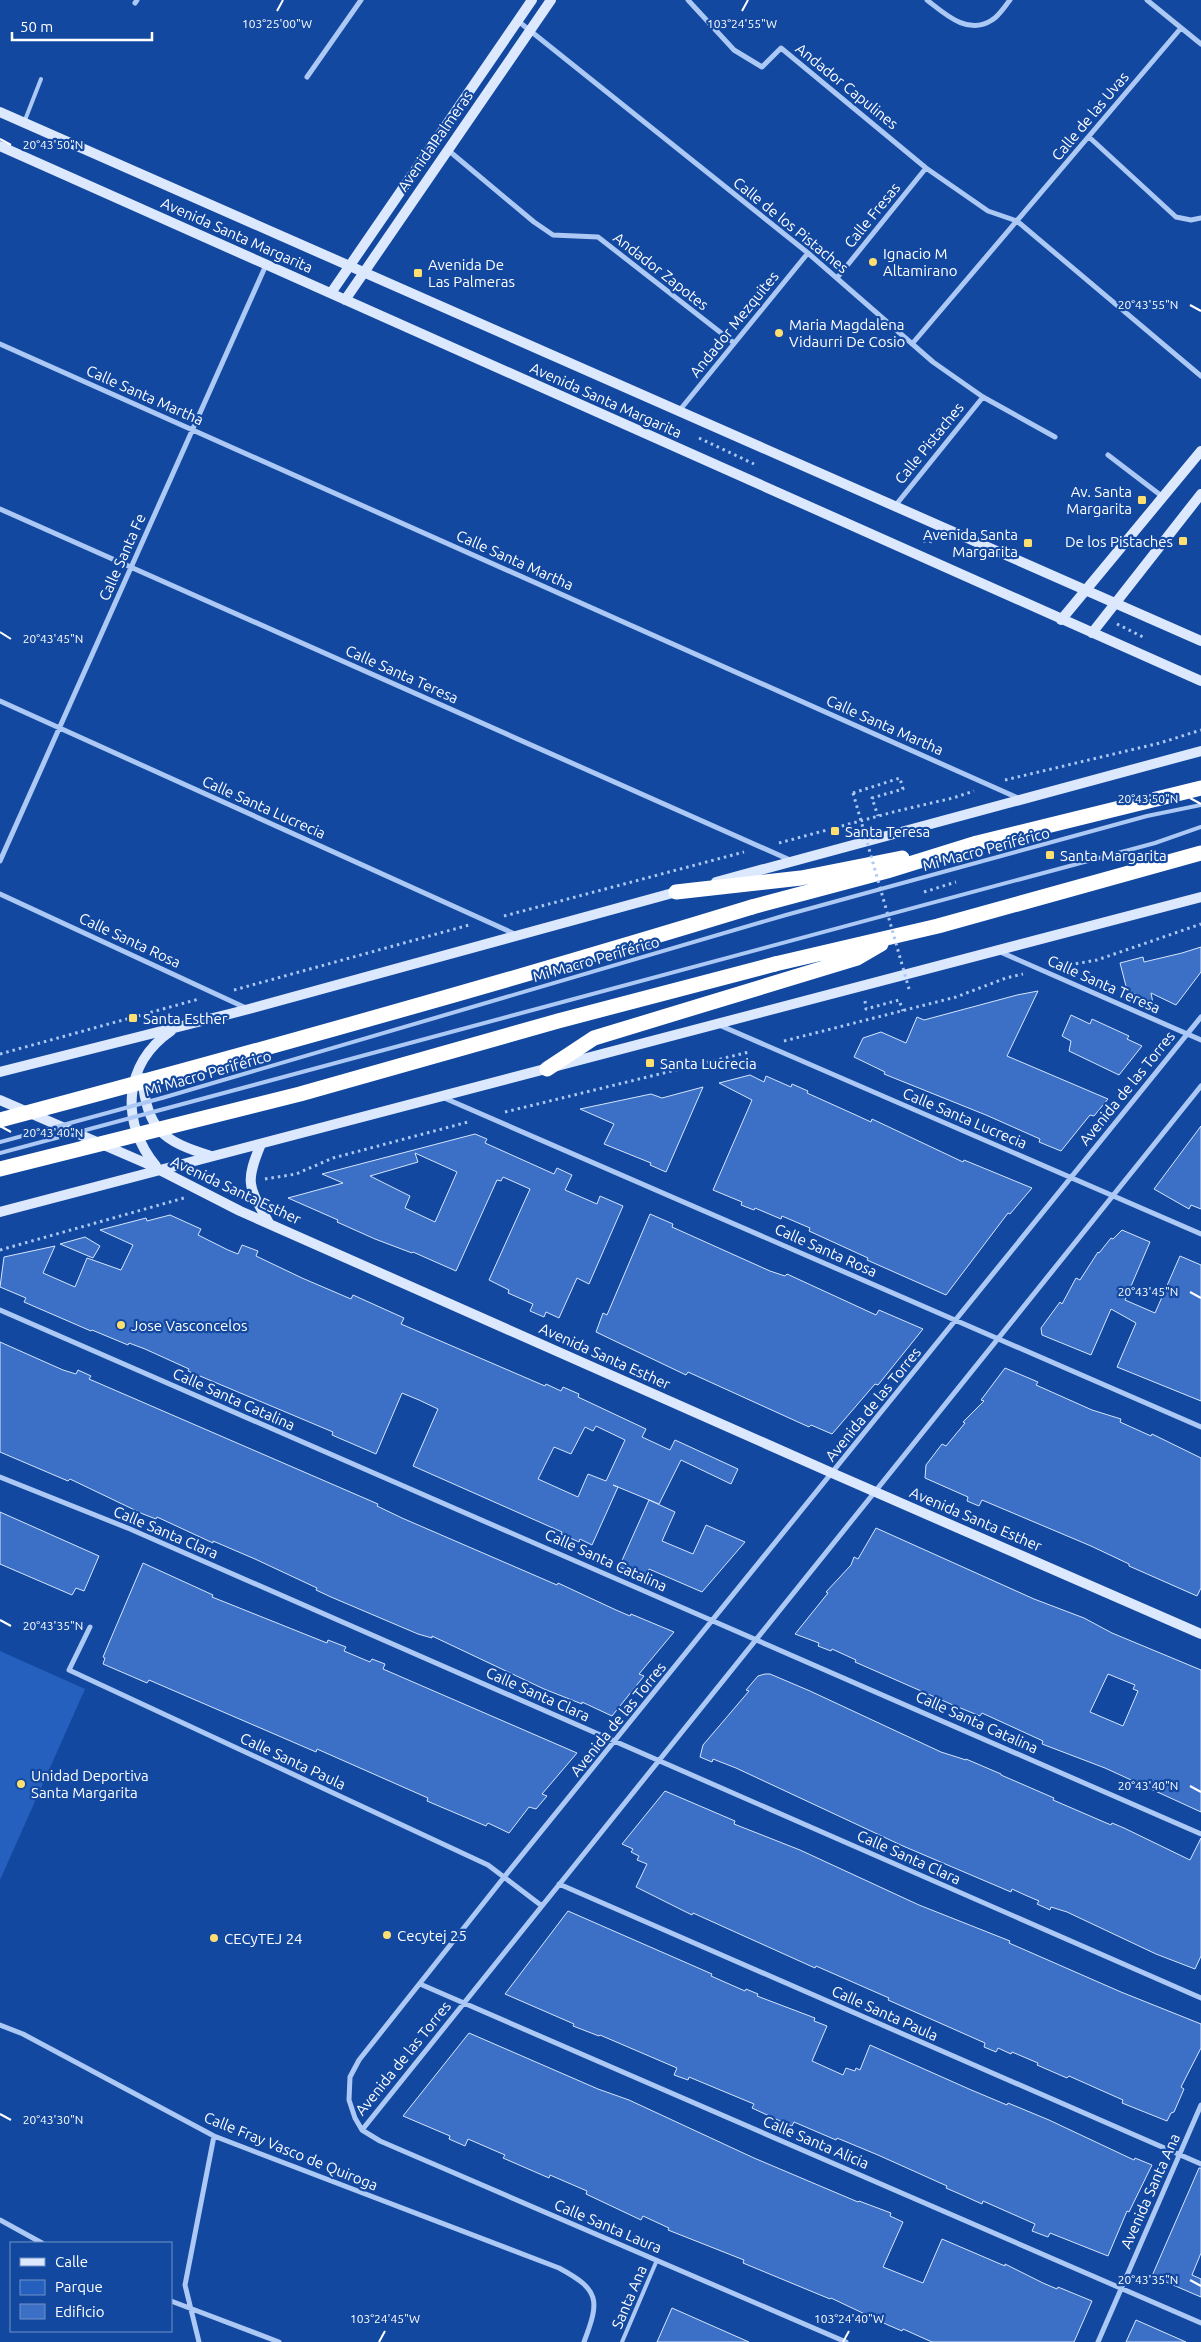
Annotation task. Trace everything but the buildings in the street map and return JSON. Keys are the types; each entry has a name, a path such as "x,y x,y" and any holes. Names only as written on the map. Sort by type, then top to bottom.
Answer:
{"highway":[{"path":"676,892 801,878 977,843 1201,788"},
{"path":"0,1120 231,1059 545,970 752,907 888,872 977,843"},
{"path":"0,1169 300,1094 549,1024 775,964 938,926 1201,853"},
{"path":"547,1069 594,1038 857,958 896,936"}],"main road":[{"name":"Avenida Palmeras","path":"331,293 532,0"},
{"name":"Avenida Palmeras","path":"345,300 551,0"},
{"name":"Avenida Santa Margarita","path":"0,112 1201,641"},
{"name":"Avenida Santa Margarita","path":"0,146 1201,681"},
{"path":"1061,620 1201,451"},
{"path":"1092,633 1201,494"},
{"path":"0,1072 249,1009 1199,751"},
{"path":"0,1212 1201,897"},
{"path":"160,1171 141,1144 132,1116 133,1086 141,1066 153,1046 176,1028"},
{"path":"141,1066 147,1110 154,1124 167,1138 186,1148 212,1157"},
{"name":"Avenida Santa Esther","path":"0,1100 160,1171 269,1224 832,1474 1201,1634"},
{"path":"261,1144 250,1169 251,1192 269,1224"}],"street":[{"path":"306,77 361,0"},
{"name":"Andador Capulines","path":"688,0 734,50 762,67 780,48 926,168"},
{"path":"927,0 951,19 970,26 992,21 1010,0"},
{"path":"1147,0 1201,44"},
{"name":"Calle de los Pistaches","path":"518,20 808,253 933,362 983,397 1055,437"},
{"name":"Calle de las Uvas","path":"912,344 1181,28"},
{"path":"1089,136 1176,217 1191,220 1201,218"},
{"name":"Andador Zapotes","path":"448,149 534,222 553,235 598,237 734,343"},
{"path":"926,168 988,211 1017,221 1201,376"},
{"name":"Calle Fresas","path":"837,278 926,168"},
{"name":"Andador Mezquites","path":"680,411 808,253"},
{"name":"Calle Santa Fe","path":"0,861 266,264"},
{"name":"Calle Santa Martha","path":"0,344 1019,799"},
{"name":"Calle Pistaches","path":"895,506 983,397"},
{"path":"1108,455 1163,497"},
{"name":"Calle Santa Teresa","path":"0,509 793,861"},
{"name":"Calle Santa Lucrecia","path":"0,701 518,936"},
{"name":"Calle Santa Rosa","path":"0,894 249,1009"},
{"name":"Calle Santa Teresa","path":"998,951 1201,1040"},
{"name":"Avenida de las Torres","path":"1201,1017 616,1742 505,1876 359,2060 350,2078 349,2100 355,2118 362,2130 1201,1086"},
{"name":"Calle Santa Lucrecia","path":"718,1024 1201,1234"},
{"name":"Calle Santa Rosa","path":"442,1097 1201,1427"},
{"name":"Calle Santa Catalina","path":"0,1310 1201,1834"},
{"name":"Calle Santa Clara","path":"0,1477 130,1529 1201,1998"},
{"name":"Calle Santa Paula","path":"90,1627 69,1670 488,1865 505,1876 542,1906"},
{"name":"Calle Santa Paula","path":"559,1884 1201,2164"},
{"name":"Calle Santa Alicia","path":"420,1984 1201,2324"},
{"name":"Calle Fray Vasco de Quiroga","path":"0,2024 23,2034 214,2136 559,2268 583,2281 593,2294 594,2310 584,2342"},
{"name":"Avenida Santa Ana","path":"1098,2342 1201,2105"},
{"name":"Calle Santa Laura","path":"362,2130 380,2141 846,2342"},
{"path":"198,2342 185,2285 214,2136"},
{"path":"0,2220 40,2242"},
{"path":"172,2301 279,2342"}],"lane":[{"path":"24,122 41,79"},
{"name":"Mi Macro Periférico","path":"0,1142 162,1098 786,915 1138,819 1201,805"},
{"name":"Mi Macro Periférico","path":"0,1153 1146,845 1201,827"},
{"name":"Santa Ana","path":"622,2342 656,2260"}],"path":[{"path":"0,1054 486,921 878,816 954,798 1003,780 1160,743 1201,730"},
{"path":"878,816 872,798 903,788 900,778 853,793 909,989 900,991"},
{"path":"251,1182 296,1174 333,1158 487,1116 768,1046 796,1036 956,997 1006,978 1097,960 1201,924"},
{"path":"873,998 864,1001 866,1009 900,1000 902,1011"},
{"path":"0,1250 202,1192"}],"green space":[{"name":"Unidad Deportiva Santa Margarita","path":"0,1651 85,1689 0,1880"}],"place":[{"name":"Ignacio M Altamirano","path":"873,262"},
{"name":"Avenida De Las Palmeras","path":"418,273"},
{"name":"Maria Magdalena Vidaurri De Cosio","path":"779,333"},
{"name":"Av. Santa Margarita","path":"1142,500"},
{"name":"De los Pistaches","path":"1183,541"},
{"name":"Avenida Santa Margarita","path":"1028,543"},
{"name":"Santa Teresa","path":"835,831"},
{"name":"Santa Margarita","path":"1050,855"},
{"name":"Santa Esther","path":"133,1018"},
{"name":"Santa Lucrecia","path":"650,1063"},
{"name":"Jose Vasconcelos","path":"121,1325"},
{"name":"Unidad Deportiva Santa Margarita","path":"21,1784"},
{"name":"Cecytej 25","path":"387,1935"},
{"name":"CECyTEJ 24","path":"214,1938"}]}
